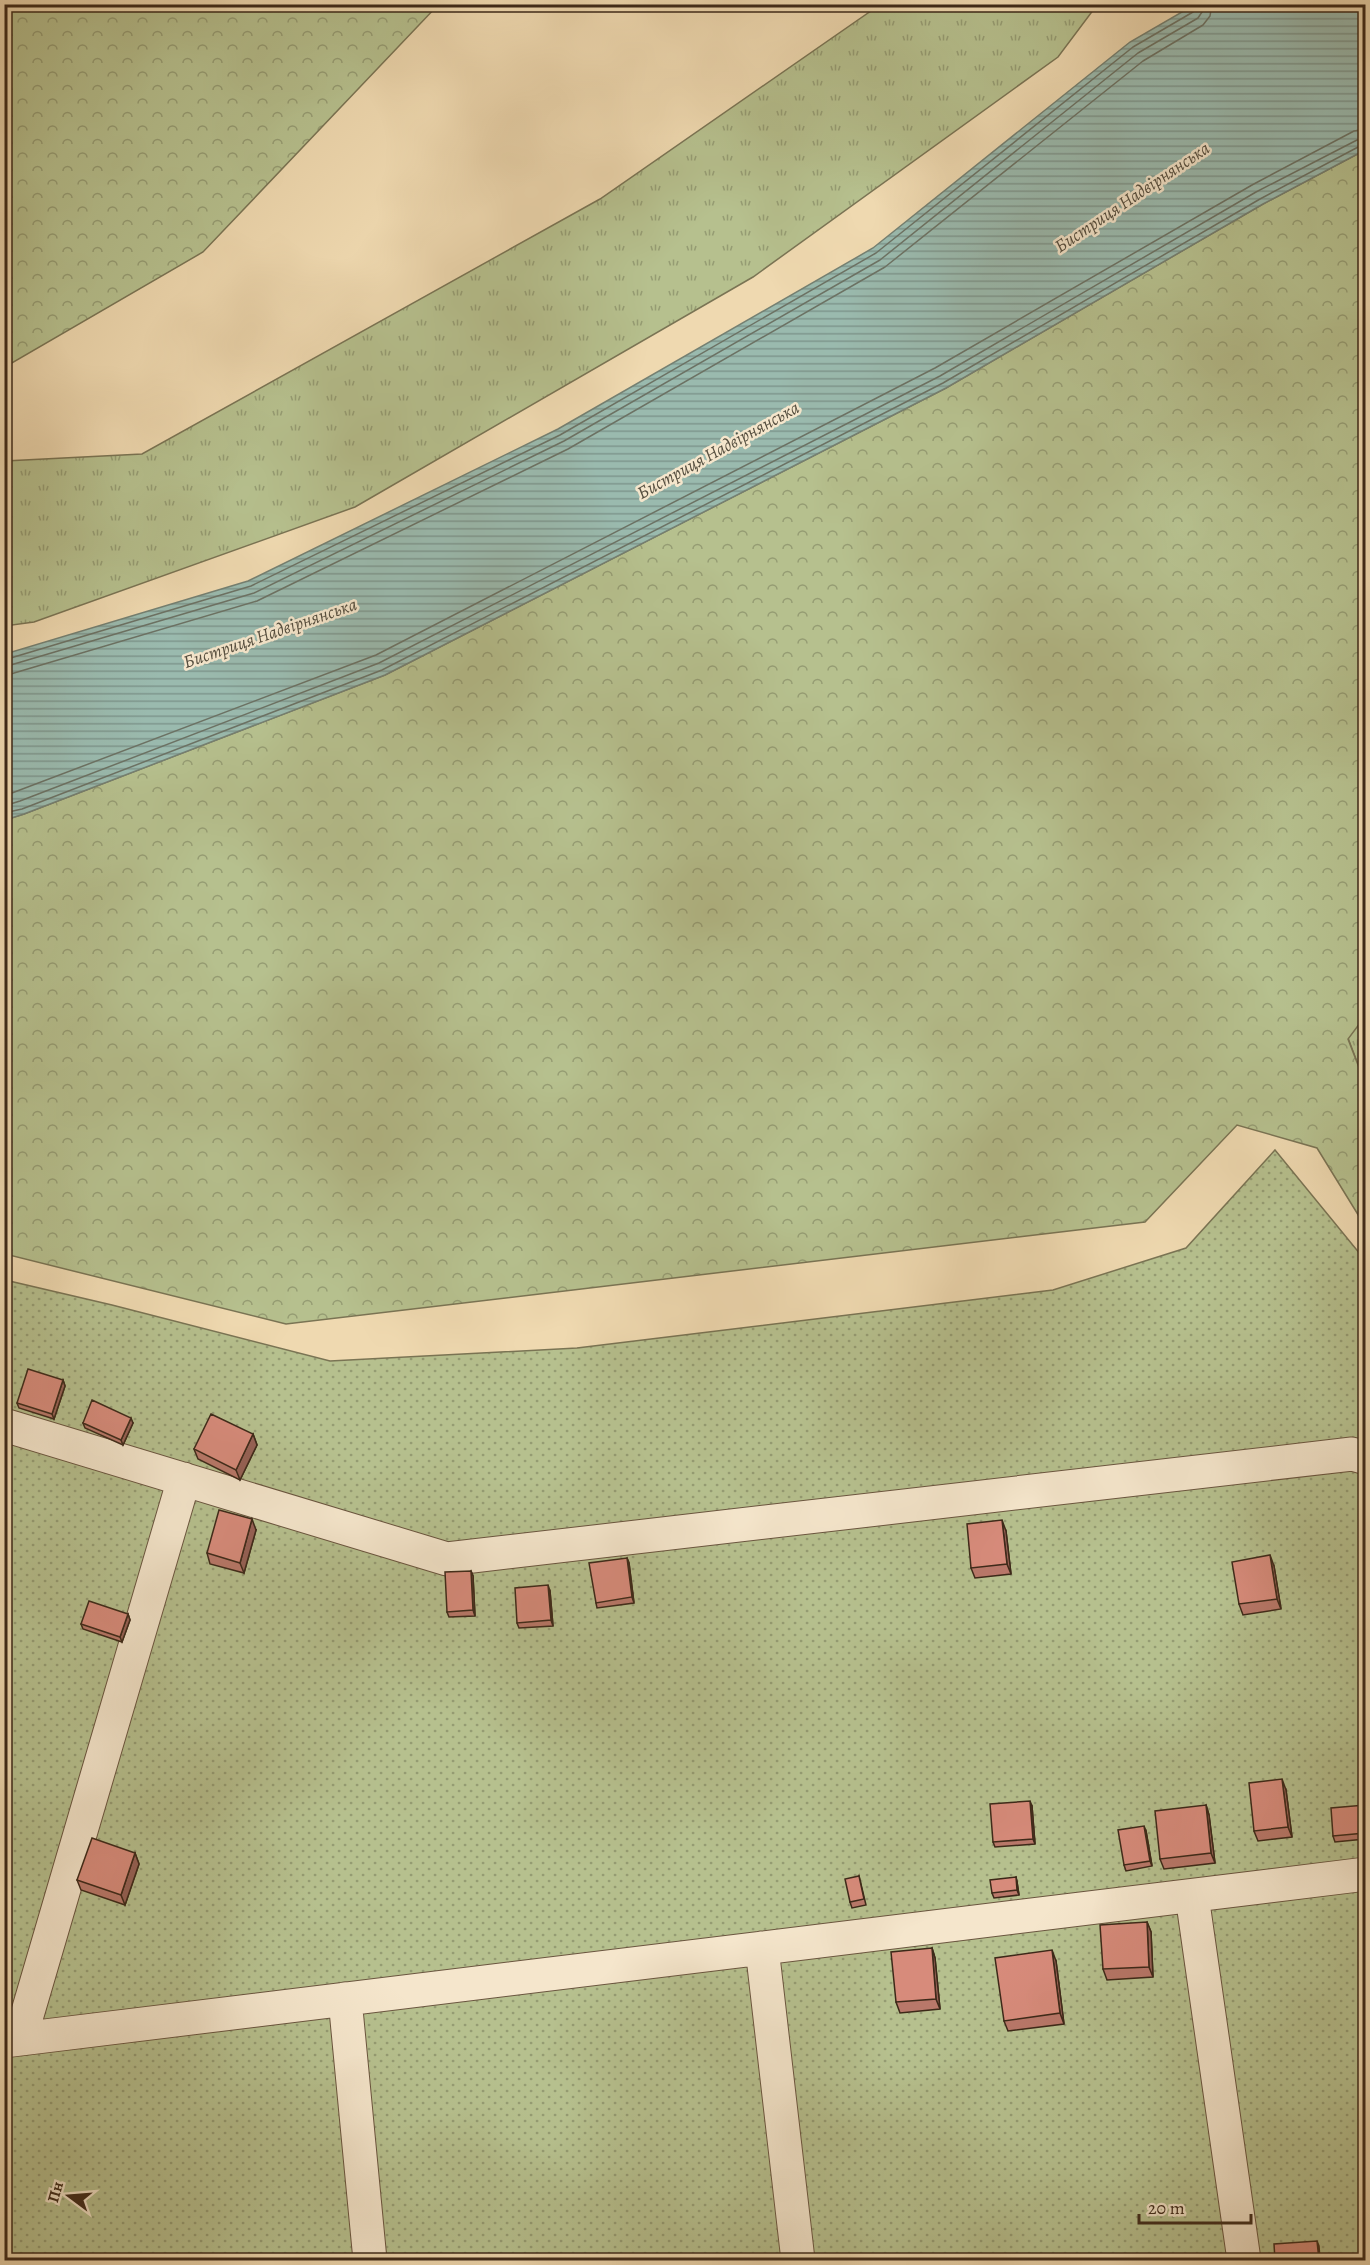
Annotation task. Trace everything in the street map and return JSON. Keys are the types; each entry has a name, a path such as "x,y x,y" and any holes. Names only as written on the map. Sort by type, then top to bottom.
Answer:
{"street":[{"path":"4,1425 447,1559 1352,1454 1365,1458"},
{"path":"184,1479 12,2040 1365,1874"},
{"path":"1192,1896 1244,2260"},
{"path":"762,1948 798,2260"},
{"path":"345,1999 370,2260"}],"green space":[{"path":"5,4 438,5 203,252 5,367"},
{"path":"881,4 1097,5 1058,57 753,277 355,507 34,622 5,626 5,461 142,454 600,199"},
{"path":"1365,150 1366,1015 1348,1039 1365,1083 1365,1226 1317,1148 1237,1125 1145,1222 286,1324 5,1254 5,820 385,675 946,388 1263,204"},
{"path":"1365,1015 1365,1083 1348,1038"},
{"path":"1275,1150 1365,1260 1365,2260 5,2260 5,1280 330,1361 577,1348 1053,1290 1186,1248"}],"water":[{"name":"Бистриця Надвірнянська","path":"1194,5 1365,5 1365,150 1263,204 946,388 385,675 5,820 5,654 248,581 558,429 873,248 1130,42"}],"building":[{"path":"28,1369 63,1380 52,1414 17,1403"},
{"path":"92,1400 131,1418 121,1440 83,1423"},
{"path":"211,1414 253,1434 236,1470 194,1449"},
{"path":"219,1510 252,1519 240,1563 207,1553"},
{"path":"1002,1520 1007,1564 971,1568 967,1524"},
{"path":"1270,1555 1277,1599 1239,1604 1232,1562"},
{"path":"627,1558 632,1597 596,1603 589,1563"},
{"path":"471,1571 473,1610 447,1612 445,1572"},
{"path":"548,1585 551,1620 517,1623 515,1588"},
{"path":"89,1601 128,1614 120,1637 81,1624"},
{"path":"1282,1779 1288,1827 1254,1831 1249,1783"},
{"path":"1030,1801 1033,1839 993,1842 990,1804"},
{"path":"1206,1805 1211,1853 1160,1859 1155,1811"},
{"path":"1365,1805 1365,1833 1333,1836 1331,1808"},
{"path":"1144,1826 1150,1861 1124,1865 1118,1830"},
{"path":"92,1838 135,1853 121,1895 77,1880"},
{"path":"859,1876 864,1899 850,1902 845,1879"},
{"path":"1016,1877 1017,1890 992,1893 990,1880"},
{"path":"1147,1922 1149,1967 1103,1969 1100,1925"},
{"path":"932,1948 936,1999 896,2002 891,1952"},
{"path":"1052,1950 1060,2013 1004,2021 995,1958"},
{"path":"1317,2241 1319,2260 1275,2260 1274,2244"}]}
